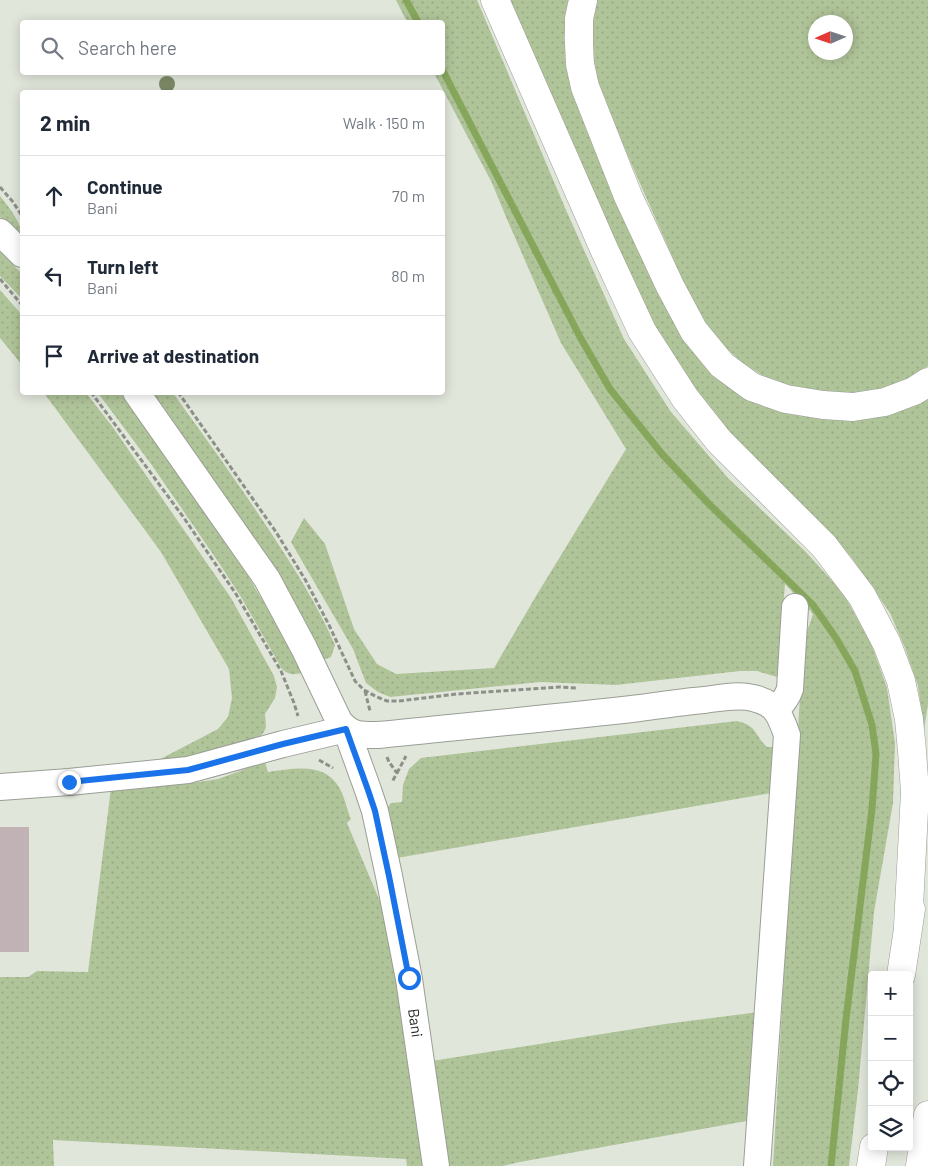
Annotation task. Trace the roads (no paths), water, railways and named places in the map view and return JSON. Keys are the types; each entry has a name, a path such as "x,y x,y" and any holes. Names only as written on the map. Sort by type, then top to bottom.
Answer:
{"highway":[{"path":"495,0 642,331 685,398 719,441 830,553 862,596 888,644 901,681 909,719 915,792 908,926"},
{"path":"583,0 579,19 579,44 580,64 585,86 628,196 670,286 694,331 722,365 752,387 786,399 824,405 853,407 885,402 914,391 928,382"},
{"path":"902,971 928,809"},
{"path":"920,1166 928,1115"},
{"path":"871,1166 873,1151"}],"street":[{"path":"0,232 20,252"},
{"name":"Bani","path":"138,395 267,579 304,648 333,709 346,729 375,811 389,876 409,978 436,1166"},
{"path":"776,710 783,704 790,688 795,607"},
{"path":"0,787 188,770 346,729 363,735 378,735 742,696 762,700 776,710 787,735 758,1166"}],"waterway":[{"path":"406,0 417,20"},
{"path":"445,75 580,337 610,389 662,454 709,504 813,605 836,638 855,671 872,725 876,754 872,809 846,1019 831,1166"}]}
